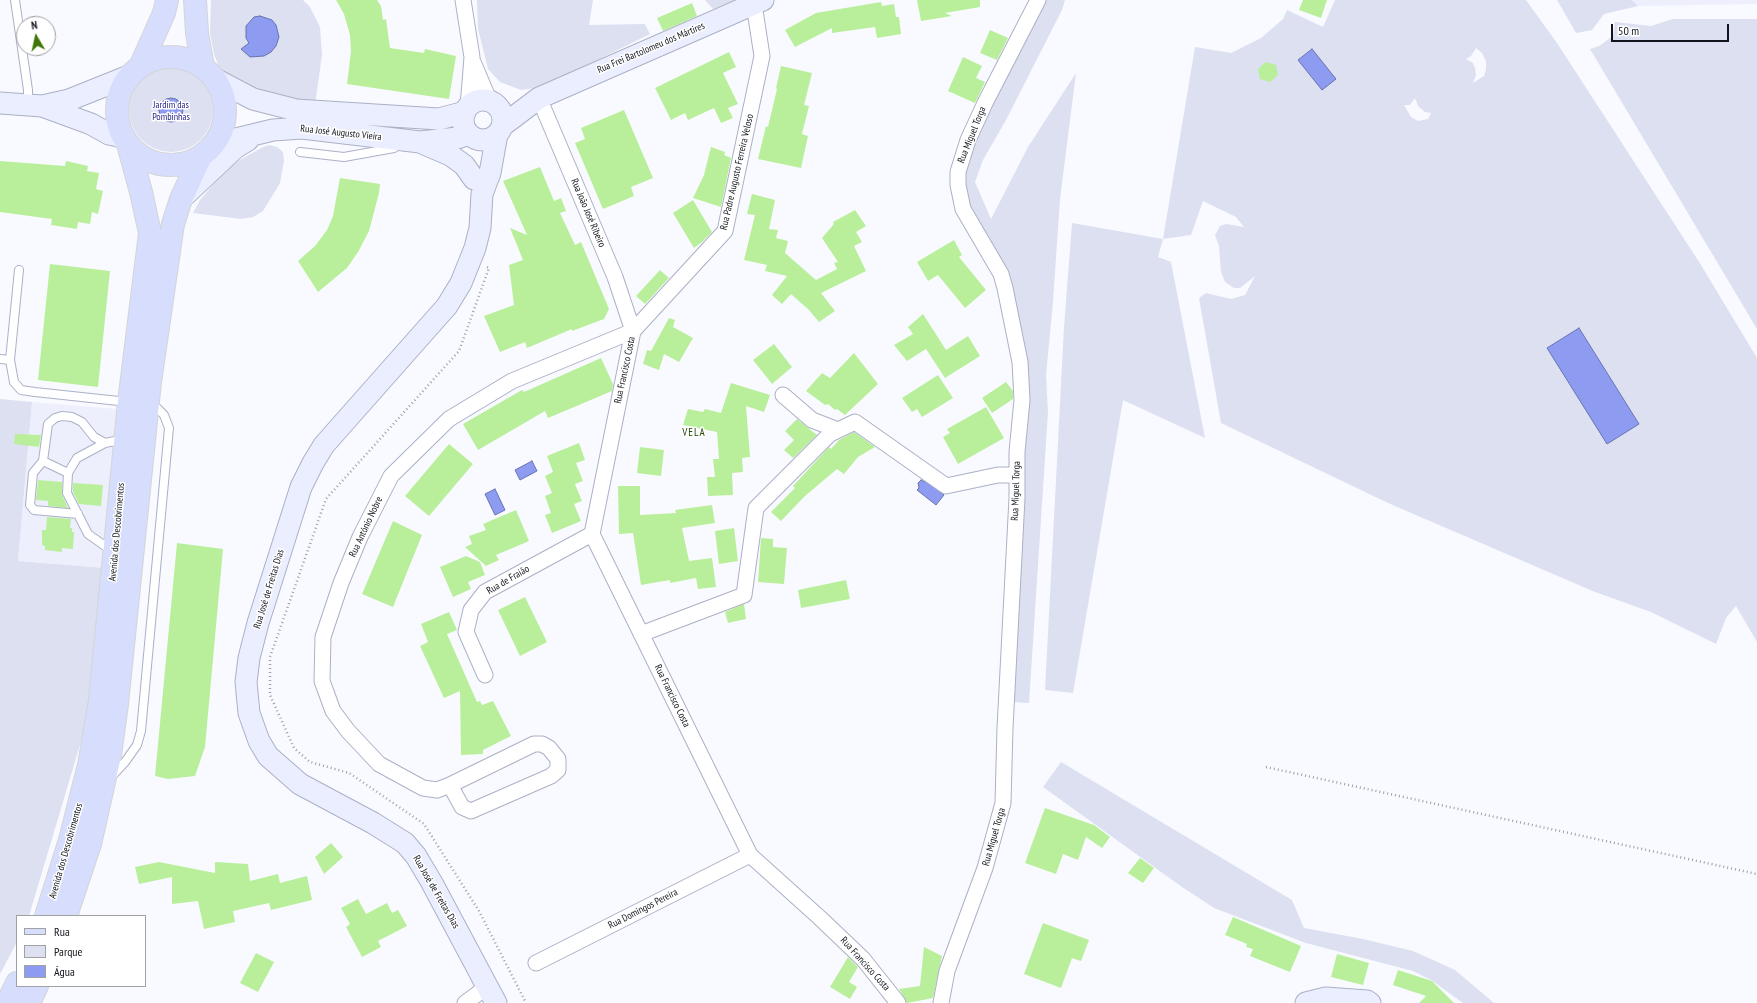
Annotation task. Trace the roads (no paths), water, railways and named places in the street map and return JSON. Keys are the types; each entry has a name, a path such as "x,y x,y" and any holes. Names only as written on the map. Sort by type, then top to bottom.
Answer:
{"main road":[{"path":"167,0 164,13 135,72 121,90 117,106 118,122 126,141 140,156 154,163 170,166 180,164 207,151 223,129 226,112 223,94 209,73 197,33 195,0"},
{"name":"Rua Frei Bartolomeu dos Mártires","path":"499,130 539,98 758,2"},
{"path":"0,104 35,105 68,100 135,72 152,60 165,57 178,57 192,60 209,73"},
{"name":"Rua José Augusto Vieira","path":"209,73 253,99 296,110 333,114 439,119 453,117 466,110"},
{"name":"Rua Frei Bartolomeu dos Mártires","path":"492,103 539,98"},
{"path":"471,136 486,140 499,130 502,114 492,103 478,101 466,110 463,124 471,136 478,187"},
{"path":"35,105 91,124 126,141"},
{"name":"Rua José Augusto Vieira","path":"207,151 273,130 302,128 413,141 471,136"},
{"name":"Rua José de Freitas Dias","path":"492,995 428,876 416,856 405,843 373,822 300,784 268,756 259,741 249,713 246,682 248,658 301,487 324,445 447,306 461,283 470,263 480,228 478,187 490,173 499,130"},
{"path":"181,198 235,148 255,136"},
{"name":"Avenida dos Descobrimentos","path":"66,915 90,844 104,785 118,704 150,233 141,192 126,141"},
{"path":"413,141 450,155 464,165 478,187"},
{"name":"Avenida dos Descobrimentos","path":"46,915 70,840 89,765 100,700 115,552 115,441 139,401 173,224 181,198 207,151"},
{"path":"7,1003 16,985"},
{"path":"29,1003 37,987"},
{"path":"1306,1003 1326,998 1366,1001 1370,1003"}],"street":[{"path":"463,0 472,57 492,103"},
{"name":"Rua Miguel Torga","path":"942,1003 947,971 985,868 1004,803 1005,728 1022,400 1019,356 1001,274 963,209 958,185 958,172 963,153 985,103 1038,0"},
{"name":"Rua Padre Augusto Ferreira Veloso","path":"633,331 725,231 745,144 762,56 758,2"},
{"path":"466,110 472,57"},
{"name":"Rua João José Ribeiro","path":"539,98 615,278 633,331"},
{"name":"Rua Francisco Costa","path":"633,331 592,534 750,855 863,959 898,1003"},
{"name":"Rua António Nobre","path":"450,785 462,807 472,811 551,776 558,770 558,759 549,748 542,744 534,744 437,790 423,788 379,764 348,731 333,711 322,681 322,637 341,583 360,537 391,476 449,419 512,381 633,331"},
{"path":"783,395 812,420 838,430"},
{"path":"641,634 744,595 756,508 830,434 856,422 946,486 998,475 1017,475"},
{"name":"Rua de Fraião","path":"485,675 466,632 471,610 485,592 592,534"},
{"name":"Rua Domingos Pereira","path":"536,963 750,855"},
{"path":"465,1003 492,995"}],"lane":[{"path":"15,0 28,90 35,105"},
{"path":"300,152 344,157 394,148 413,141"},
{"path":"19,270 10,360 14,382 22,390 139,401"},
{"path":"0,359 10,360"},
{"path":"78,514 34,510 30,505 33,473 43,461 48,424 55,418 62,416 72,417 82,422 94,437 115,441"},
{"path":"115,441 76,458 68,472 67,492 88,534 115,552"},
{"path":"43,461 68,472"}],"water":[{"path":"260,16 272,20 276,25 279,37 276,46 271,52 264,56 250,57 241,49 249,43 246,38 246,26 254,17"},
{"path":"1312,49 1336,79 1322,90 1298,60"},
{"path":"171,98 180,101 183,110 180,119 171,122 162,119 159,110 162,101"},
{"path":"1579,328 1639,424 1607,444 1547,348"},
{"path":"532,461 537,471 520,480 515,470"},
{"path":"921,480 925,482 926,480 944,495 936,505 917,490 919,488 918,483"},
{"path":"495,489 505,510 495,515 485,494"}],"district":[{"name":"VELA","path":"694,433"}],"park label":[{"name":"Jardim das Pombinhas","path":"171,110"}]}
